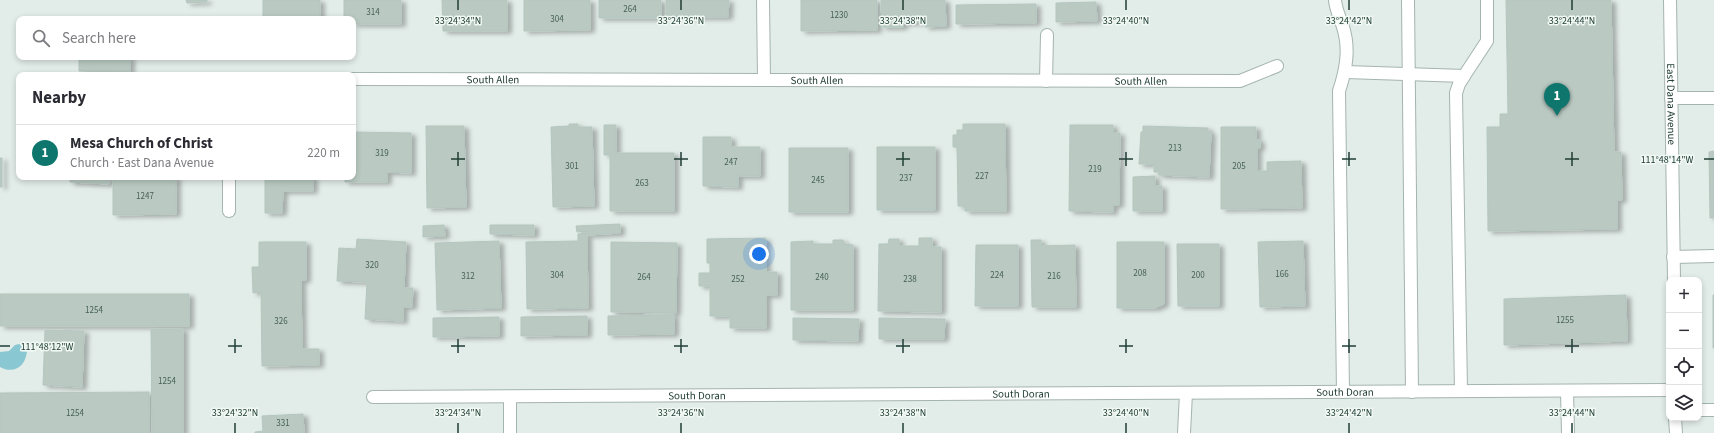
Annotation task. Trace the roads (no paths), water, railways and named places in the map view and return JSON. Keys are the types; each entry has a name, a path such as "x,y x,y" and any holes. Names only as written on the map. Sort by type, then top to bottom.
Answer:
{"street":[{"path":"763,0 764,80"},
{"path":"1335,0 1336,12 1343,26 1347,44 1346,72 1339,91 1343,392"},
{"path":"1408,0 1412,392"},
{"path":"1461,391 1456,93 1459,84 1487,40 1487,0"},
{"name":"East Dana Avenue","path":"1670,0 1674,277"},
{"path":"1046,80 1047,35"},
{"name":"South Allen","path":"356,79 1240,81 1277,66"},
{"path":"1346,72 1464,76"},
{"path":"1671,98 1714,98"},
{"path":"229,180 229,211"},
{"path":"1673,257 1714,256"},
{"name":"South Doran","path":"373,397 1666,390"},
{"path":"1567,391 1568,433"},
{"path":"1184,433 1186,393"},
{"path":"510,397 510,433"},
{"path":"1702,410 1714,410"},
{"path":"1675,421 1676,433"}],"water":[{"path":"19,344 27,349 25,360 22,364 11,370 0,367 0,352 9,351 15,345"}],"place":[{"name":"Mesa Church of Christ","path":"1557,116"}]}
